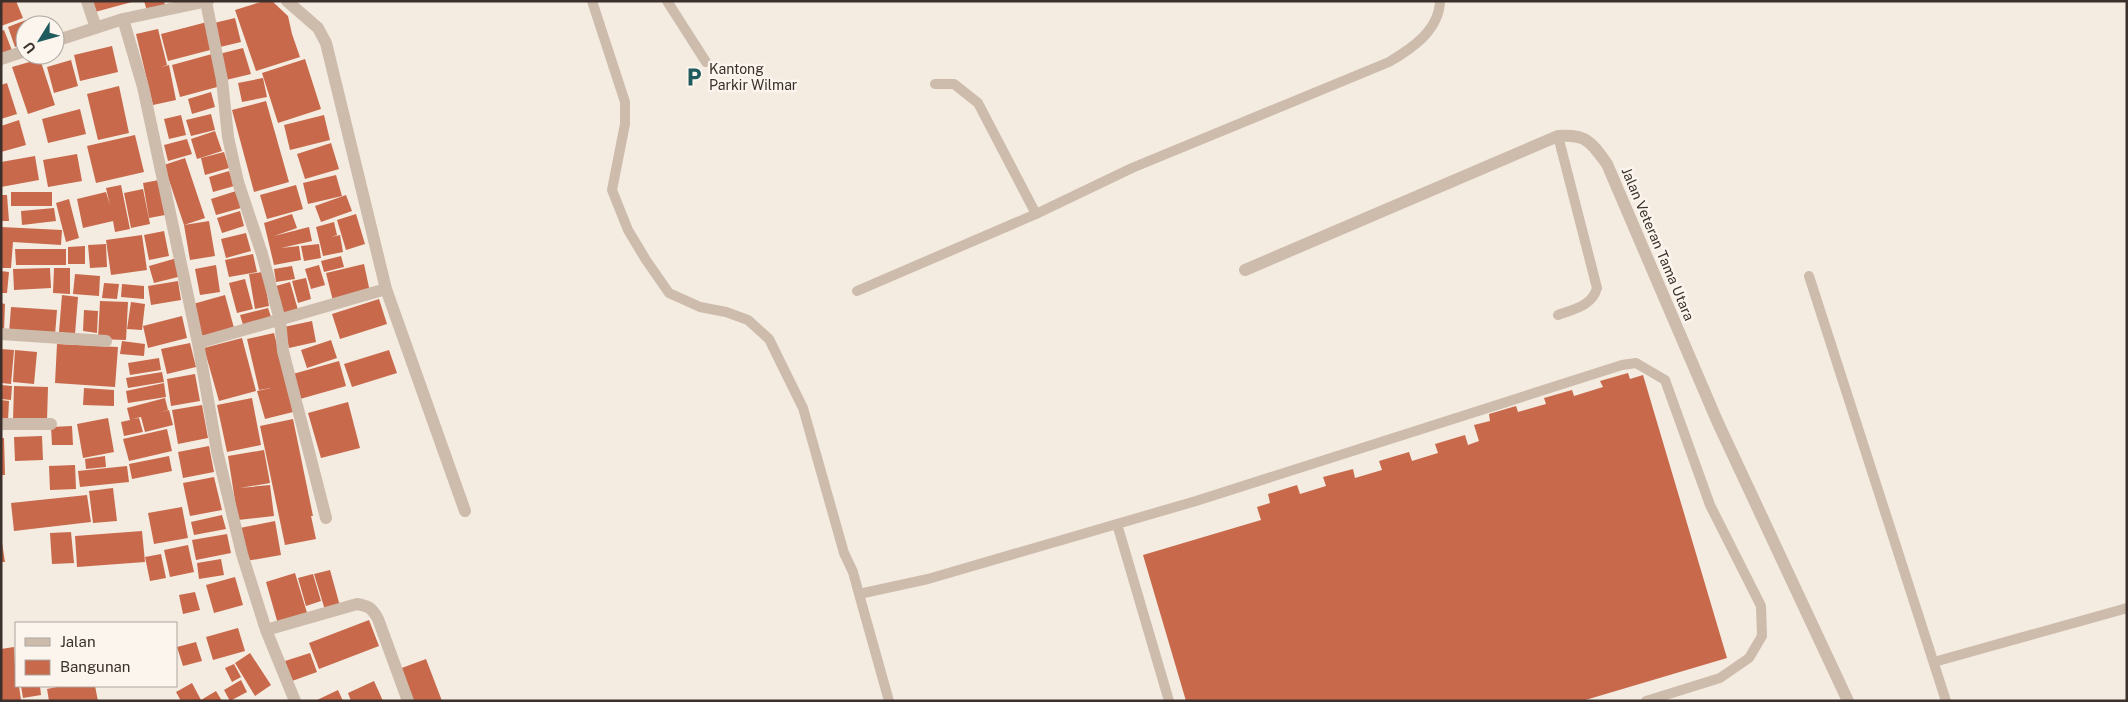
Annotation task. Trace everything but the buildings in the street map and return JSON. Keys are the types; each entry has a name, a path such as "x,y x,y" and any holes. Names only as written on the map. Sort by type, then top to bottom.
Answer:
{"street":[{"path":"87,1 96,28"},
{"path":"287,1 318,28 326,43 386,289 465,511"},
{"path":"65,38 123,19 207,2 222,80 228,137 238,182 262,254 280,320 283,351 326,518"},
{"path":"123,19 143,87 198,342 217,451 242,554 266,630 295,701"},
{"path":"1,59 15,54"},
{"name":"Jalan Veteran Tama Utara","path":"1245,270 1558,136 1576,135 1592,144 1607,164 1718,423 1848,701"},
{"path":"198,342 386,289"},
{"path":"1,334 106,342"},
{"path":"1,424 52,424"},
{"path":"266,630 357,604 368,606 373,609 378,619 408,701"}],"lane":[{"path":"592,1 625,102 625,124 612,190 628,230 669,293 700,307 726,312 748,320 770,339 803,408 889,701"},
{"path":"667,1 706,62"},
{"path":"857,291 1036,214 1132,168 1389,62 1415,47 1432,25 1440,7 1440,1"},
{"path":"935,84 954,84 978,103 1036,214"},
{"path":"1558,136 1597,288 1594,297 1585,304 1558,315"},
{"path":"1809,276 1946,701"},
{"path":"859,594 928,579 1196,501 1622,365 1636,363 1665,380 1710,505 1761,606 1762,636 1748,658 1720,678 1646,701"},
{"path":"1117,524 1169,701"},
{"path":"1934,662 2127,608"}],"place":[{"name":"Kantong Parkir Wilmar","path":"694,77"}]}
